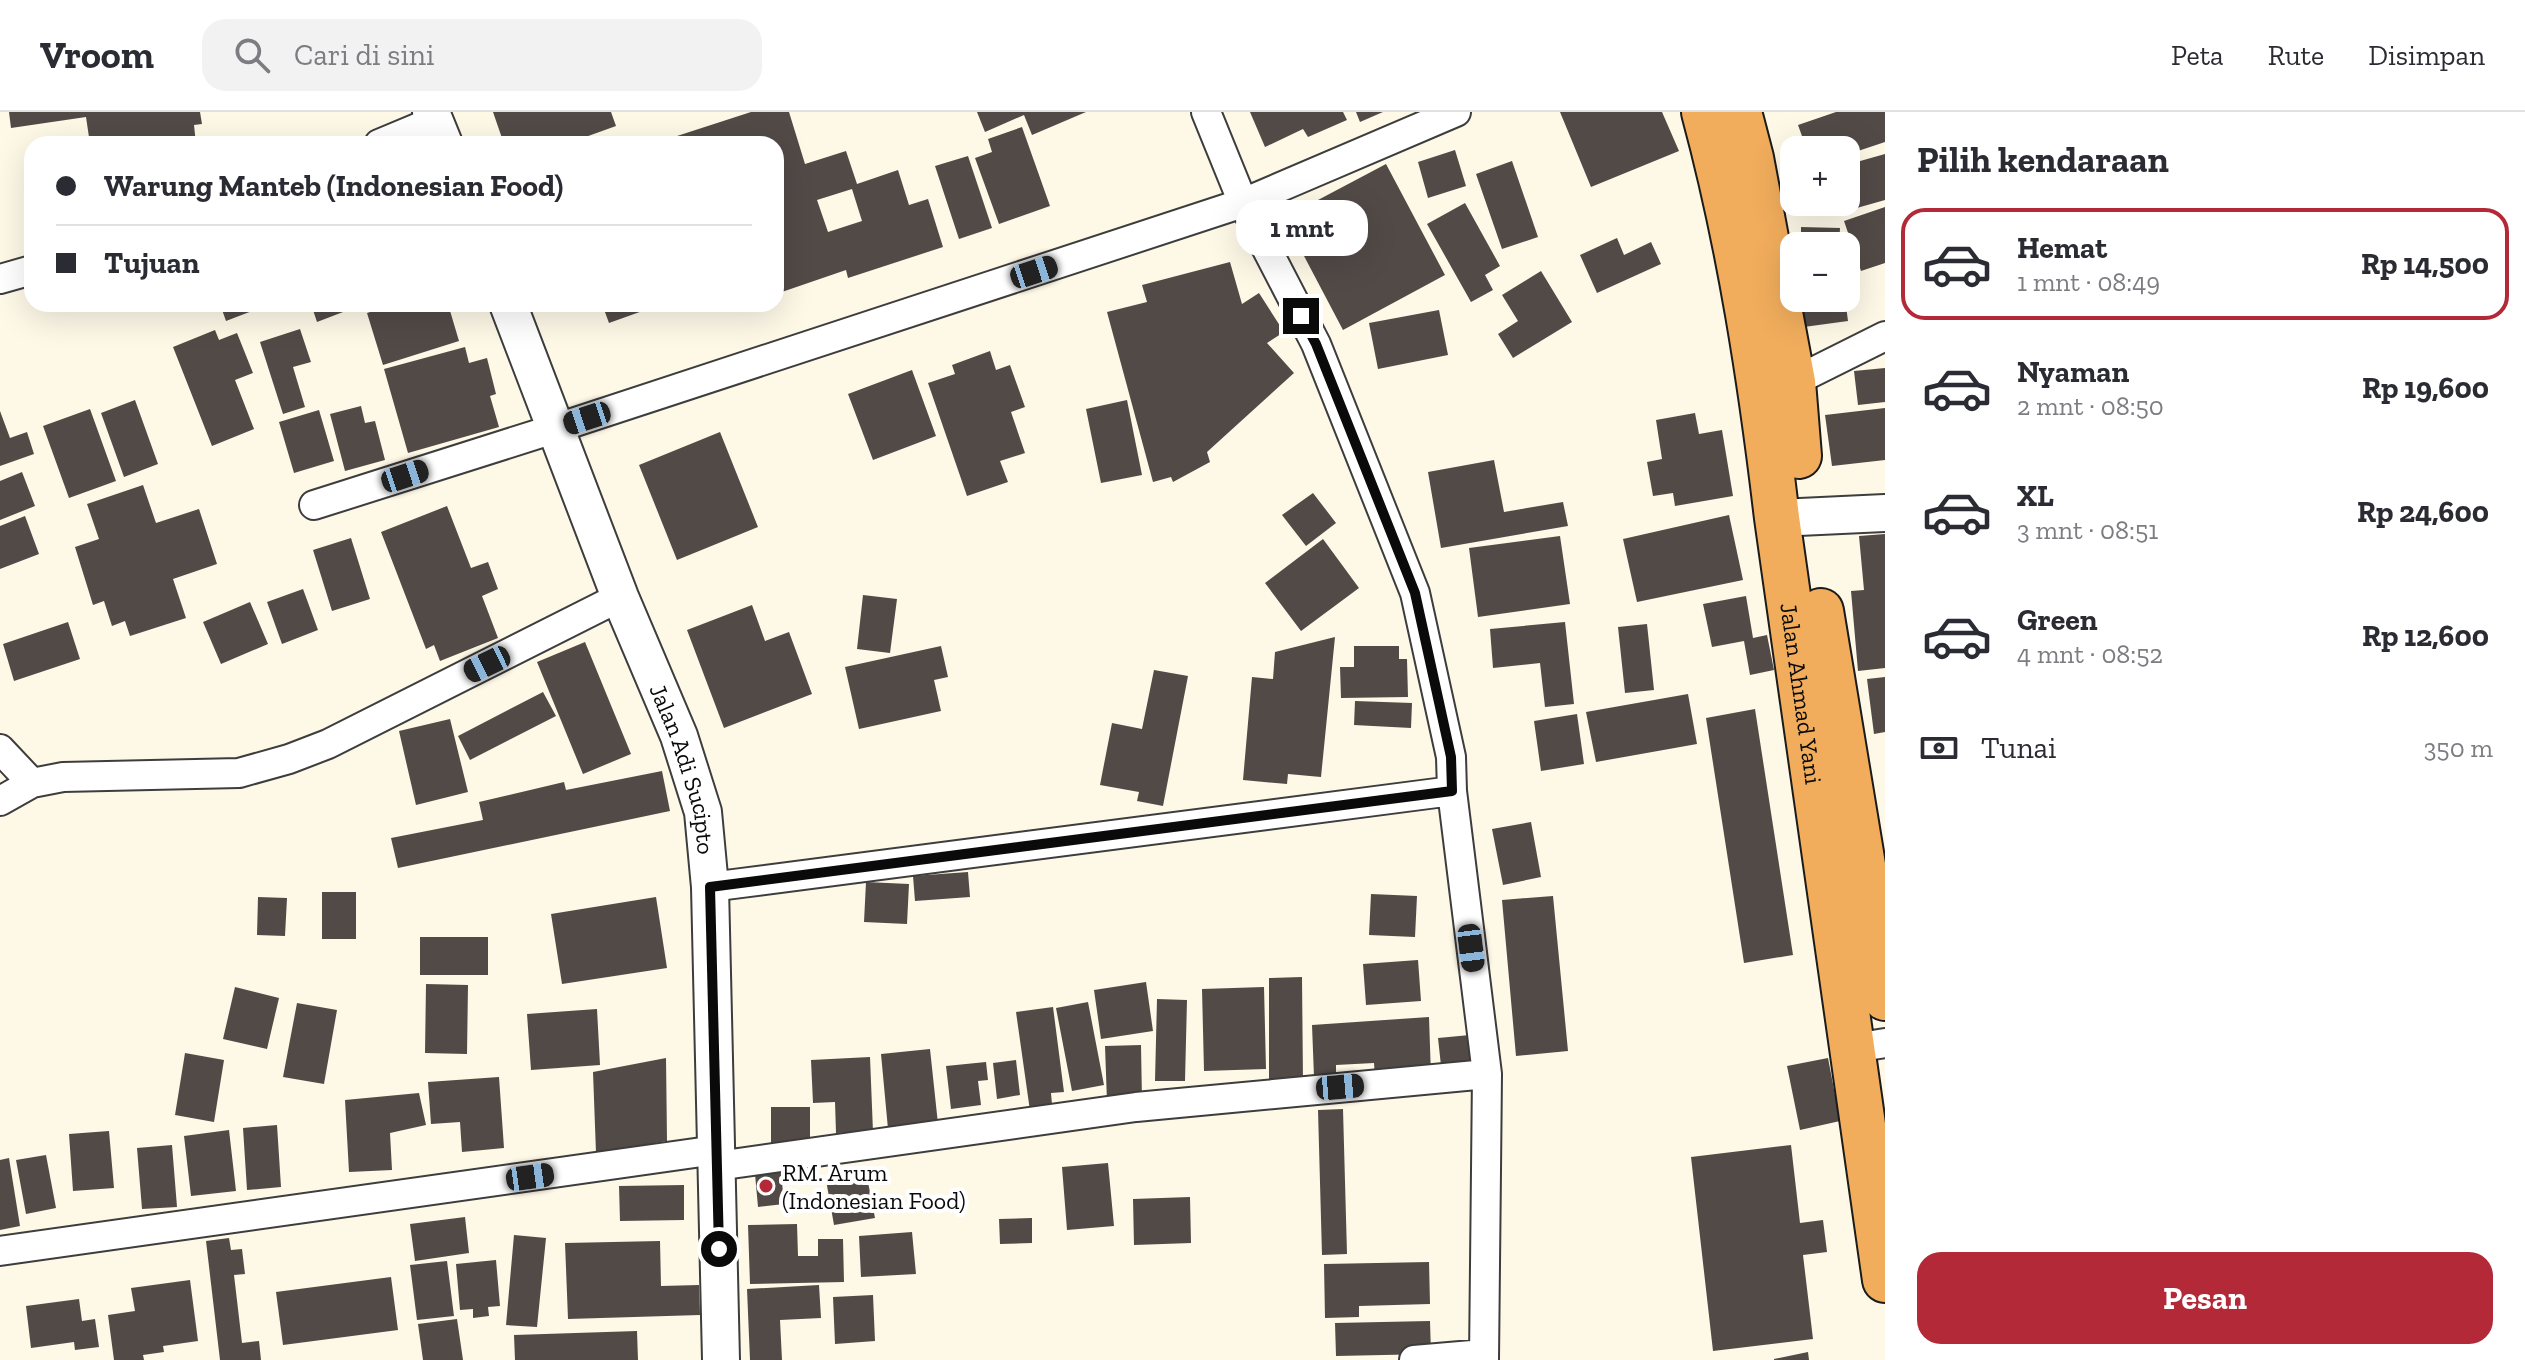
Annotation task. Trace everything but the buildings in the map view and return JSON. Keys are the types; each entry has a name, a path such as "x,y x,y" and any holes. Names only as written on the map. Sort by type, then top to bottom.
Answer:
{"highway":[{"name":"Jalan Ahmad Yani","path":"1704,112 1720,169 1763,393 1845,771 1885,998"},
{"name":"Jalan Ahmad Yani","path":"1739,112 1751,158 1793,382 1792,518 1869,1045 1885,1280"}],"street":[{"path":"1206,112 1243,203 1316,344 1415,593 1451,757 1452,791 1487,1074 1484,1357 1414,1360"},
{"path":"314,505 1243,203 1456,112"},
{"path":"404,136 436,126"},
{"path":"0,279 24,272"},
{"name":"Jalan Adi Sucipto","path":"511,312 620,597 679,736 703,812 710,887 721,1360"},
{"path":"1793,382 1885,336"},
{"path":"1792,518 1885,513"},
{"path":"0,801 32,783 63,777 239,773 289,759 328,744 620,597"},
{"path":"0,749 32,783"},
{"path":"710,887 1452,791"},
{"path":"0,1251 1136,1107 1487,1074"}],"place":[{"name":"RM. Arum (Indonesian Food)","path":"766,1186"}],"route":[{"path":"719,1249 710,887 1452,791 1451,757 1415,593 1316,344 1301,316"}]}
